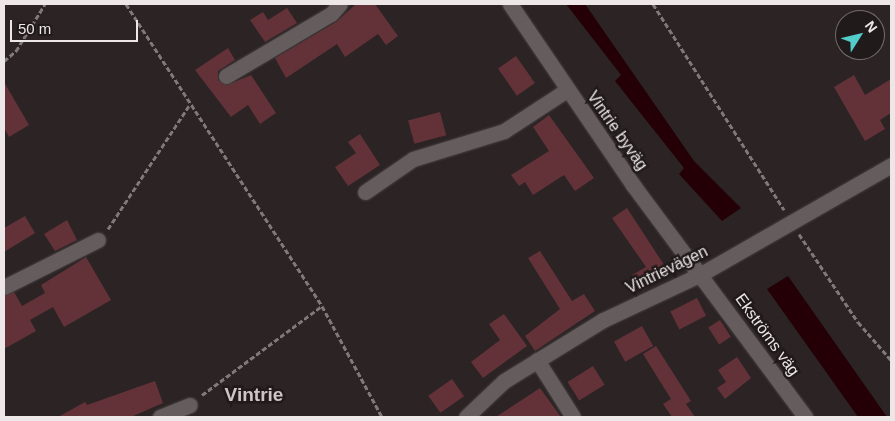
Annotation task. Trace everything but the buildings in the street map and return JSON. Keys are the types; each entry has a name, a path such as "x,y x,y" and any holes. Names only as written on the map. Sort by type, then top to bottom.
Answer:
{"street":[{"path":"226,76 330,14 340,4"},
{"name":"Vintrie byväg","path":"510,4 566,90 701,274"},
{"path":"365,192 413,159 504,130 566,90"},
{"name":"Vintrievägen","path":"466,417 536,360 603,320 701,274 891,165"},
{"path":"4,288 98,240"},
{"name":"Ekströms väg","path":"701,274 805,417"},
{"path":"536,360 573,417"},
{"path":"160,417 190,405"}],"path":[{"path":"4,61 16,51 45,4"},
{"path":"126,4 322,306 382,417"},
{"path":"653,4 858,322 891,360"},
{"path":"98,240 190,104"},
{"path":"190,405 322,306"}],"shaded area":[{"path":"566,4 585,4 694,161 741,208 722,221 679,174 684,168 615,81 621,75"},
{"path":"788,276 887,417 858,417 767,289"}],"district":[{"name":"Vintrie","path":"254,395"}]}
